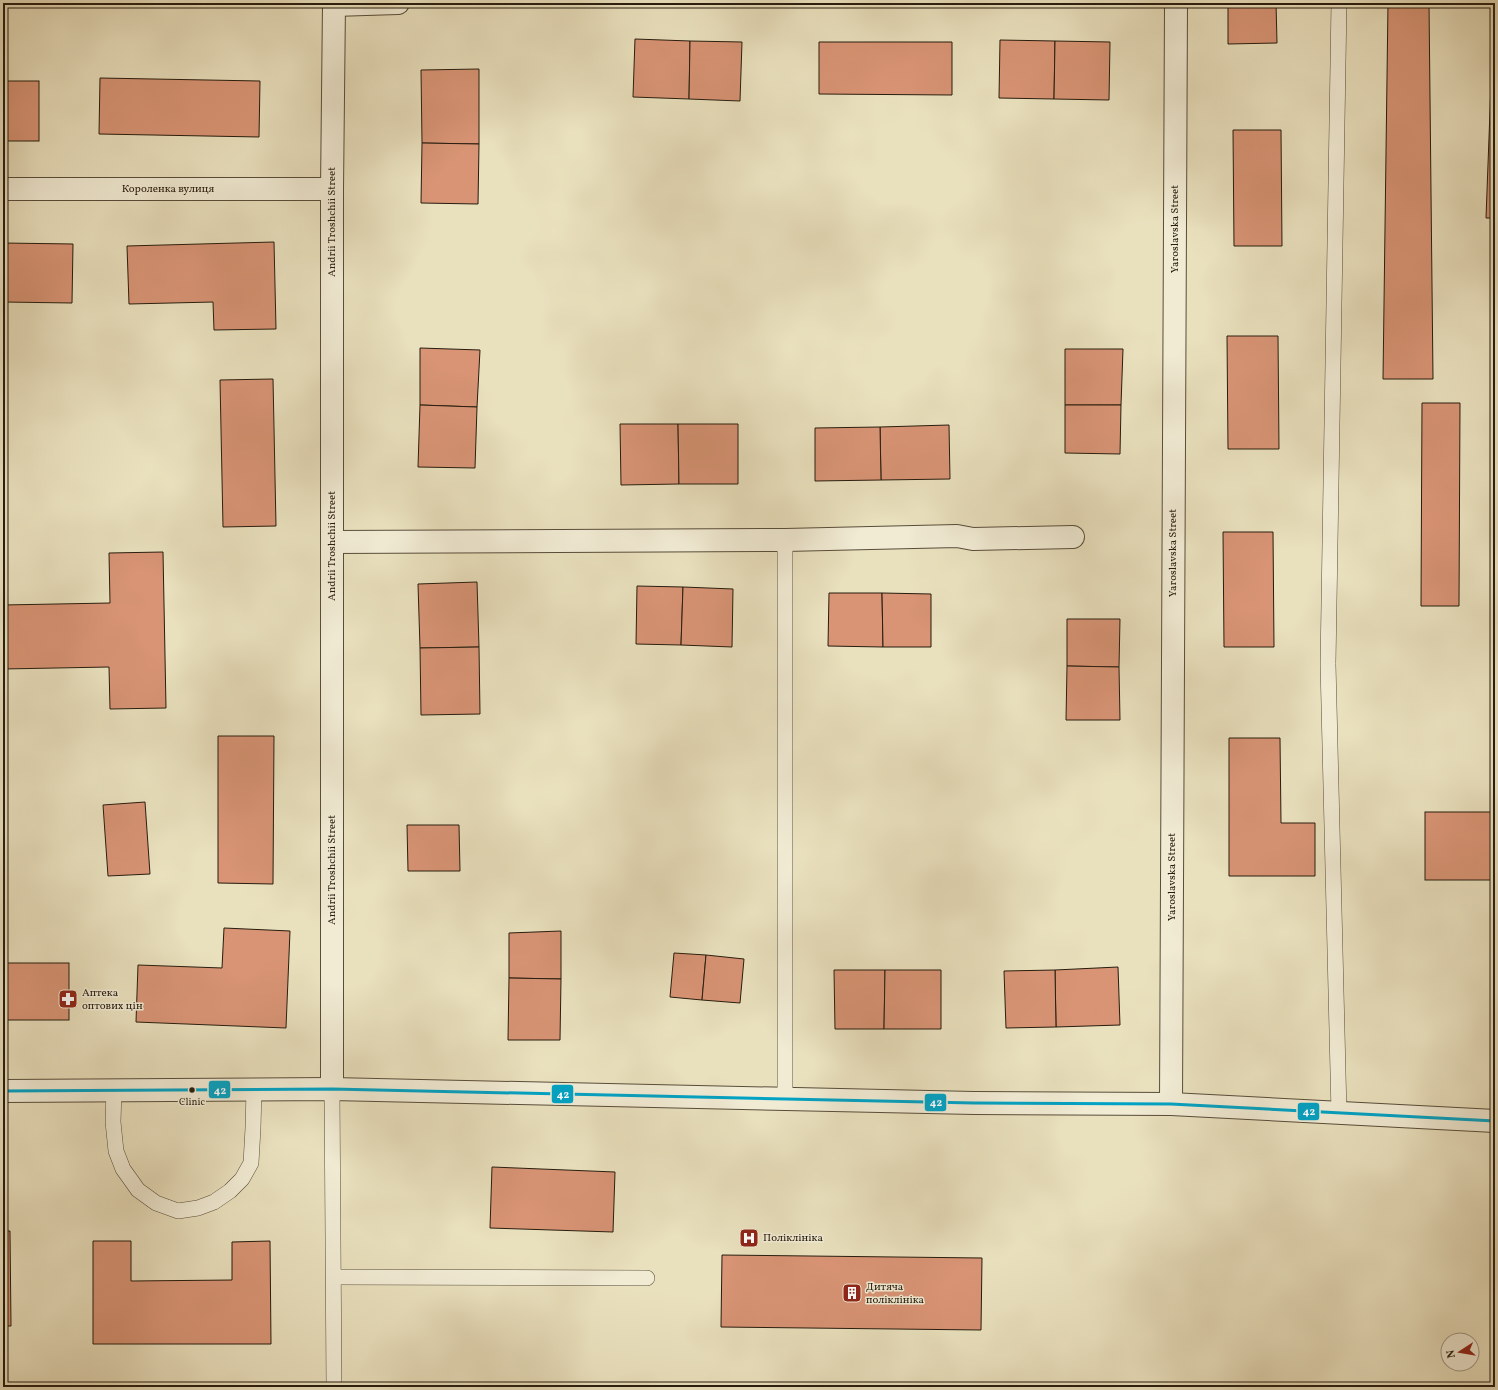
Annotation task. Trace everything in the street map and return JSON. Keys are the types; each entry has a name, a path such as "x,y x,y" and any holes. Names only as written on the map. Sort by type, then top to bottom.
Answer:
{"street":[{"path":"334,4 398,3"},
{"name":"Yaroslavska Street","path":"1171,1104 1176,3"},
{"name":"Andrii Troshchii Street","path":"332,1090 332,189 334,4"},
{"name":"Короленка вулиця","path":"3,189 332,189"},
{"path":"332,542 785,540 957,536 973,539 1073,537"},
{"path":"3,1091 332,1090 974,1103 1171,1104 1495,1121"}],"lane":[{"path":"1339,3 1328,664 1339,1112"},
{"path":"785,540 785,1099"},
{"path":"114,1090 113,1122 116,1151 123,1169 138,1190 156,1203 178,1211 198,1208 214,1202 230,1191 242,1178 251,1163 254,1128 254,1090"},
{"path":"332,1090 334,1387"},
{"path":"334,1277 647,1278"}],"building":[{"path":"1228,3 1276,3 1277,43 1228,44"},
{"path":"1388,3 1429,3 1433,379 1383,379"},
{"path":"1494,3 1495,218 1486,218"},
{"path":"635,39 690,41 689,99 633,97"},
{"path":"1000,40 1055,41 1054,99 999,98"},
{"path":"690,41 742,42 740,101 689,99"},
{"path":"1055,41 1110,42 1109,100 1054,99"},
{"path":"819,42 952,42 952,95 819,94"},
{"path":"479,69 479,144 422,143 421,70"},
{"path":"100,78 260,81 259,137 99,134"},
{"path":"3,81 39,81 39,141 3,141"},
{"path":"1233,130 1281,130 1282,246 1234,246"},
{"path":"422,143 479,144 478,204 421,203"},
{"path":"274,242 276,329 214,330 213,302 129,304 127,246"},
{"path":"3,243 73,244 72,303 3,302"},
{"path":"1227,336 1278,336 1279,449 1228,449"},
{"path":"420,348 480,350 477,407 420,405"},
{"path":"1065,349 1123,349 1121,405 1065,405"},
{"path":"273,379 276,526 223,527 220,380"},
{"path":"1422,403 1460,403 1459,606 1421,606"},
{"path":"420,405 477,407 475,468 418,467"},
{"path":"1065,405 1121,405 1120,454 1065,453"},
{"path":"620,424 678,424 679,484 621,485"},
{"path":"678,424 738,424 738,484 679,484"},
{"path":"949,425 950,479 881,480 880,427"},
{"path":"880,427 881,480 815,481 815,428"},
{"path":"1223,532 1273,532 1274,647 1224,647"},
{"path":"163,552 166,708 110,709 109,667 3,669 3,605 110,603 109,553"},
{"path":"477,582 479,647 420,648 418,584"},
{"path":"637,586 683,587 681,645 636,644"},
{"path":"683,587 733,589 732,647 681,645"},
{"path":"829,593 882,593 883,647 828,646"},
{"path":"882,593 931,594 931,647 883,647"},
{"path":"1067,619 1120,619 1119,667 1067,666"},
{"path":"479,647 480,714 421,715 420,648"},
{"path":"1067,666 1119,667 1120,720 1066,720"},
{"path":"218,736 274,736 273,884 218,883"},
{"path":"1229,738 1280,738 1281,823 1315,823 1315,876 1229,876"},
{"path":"145,802 150,874 108,876 103,805"},
{"path":"1425,812 1495,812 1495,880 1425,880"},
{"path":"407,825 459,825 460,871 408,871"},
{"path":"224,928 290,931 286,1028 136,1022 138,965 222,968"},
{"path":"561,931 561,979 509,978 509,933"},
{"path":"674,953 706,955 702,1000 670,997"},
{"path":"706,955 744,959 740,1003 702,1000"},
{"path":"3,963 69,963 69,1020 3,1020"},
{"path":"1118,967 1120,1025 1056,1027 1055,970"},
{"path":"834,970 885,970 884,1029 835,1029"},
{"path":"885,970 941,970 941,1029 884,1029"},
{"path":"1055,970 1056,1027 1006,1028 1004,971"},
{"path":"509,978 561,979 560,1040 508,1040"},
{"path":"492,1167 615,1172 613,1232 490,1228"},
{"path":"3,1231 10,1231 11,1326 3,1326"},
{"path":"93,1241 131,1241 131,1281 232,1280 232,1242 270,1241 271,1344 93,1344"},
{"name":"Дитяча поліклініка","path":"722,1255 982,1258 981,1330 721,1327"}],"transit line":[{"name":"42","path":"3,1091 332,1089 974,1103 1171,1104 1495,1121"}],"place":[{"name":"Аптека оптових цін","path":"68,999"},
{"name":"Clinic","path":"192,1090"},
{"name":"Поліклініка","path":"749,1238"},
{"name":"Дитяча поліклініка","path":"852,1293"}]}
